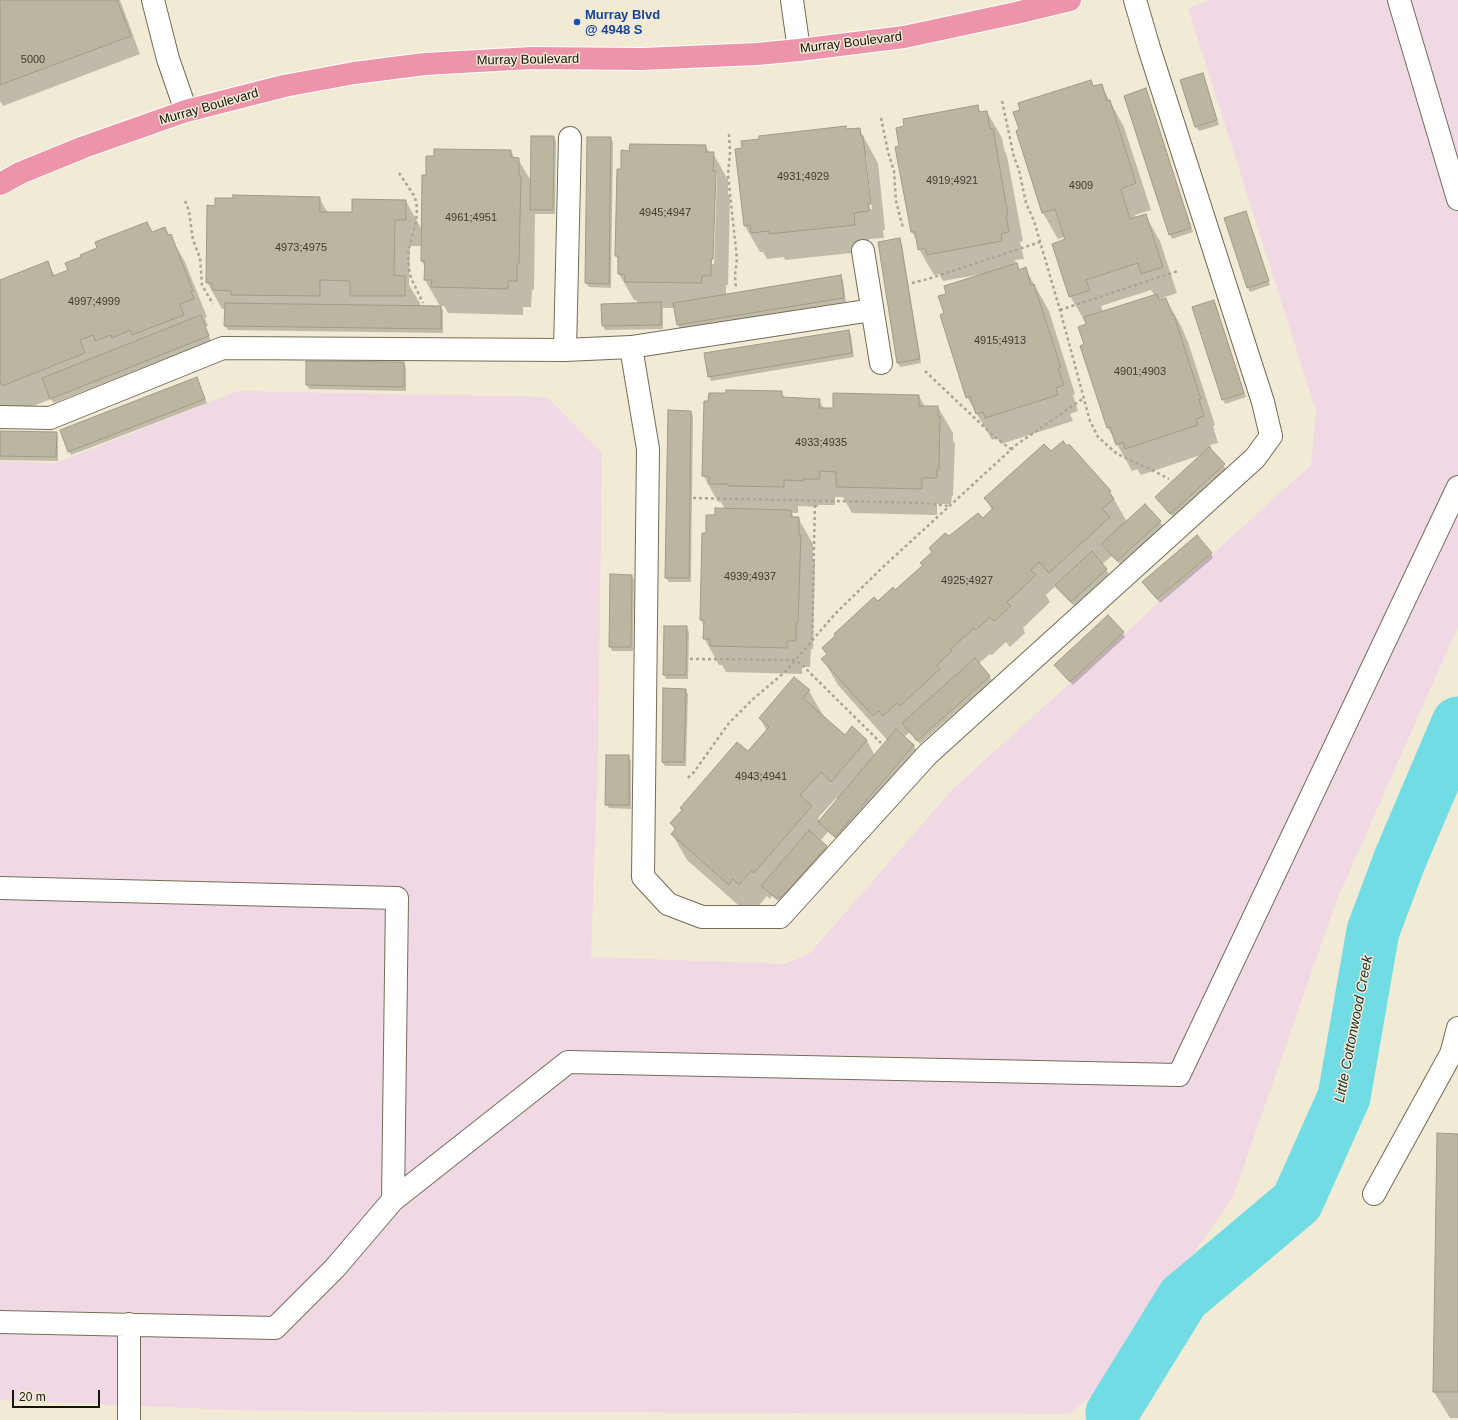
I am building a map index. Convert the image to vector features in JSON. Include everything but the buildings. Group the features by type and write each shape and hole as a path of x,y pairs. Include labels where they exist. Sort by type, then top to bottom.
{"main road":[{"name":"Murray Boulevard","path":"0,184 84,147 186,111 284,86 354,73 425,64 532,58 642,59 757,54 799,50 904,36 1016,14 1070,0"}],"street":[{"path":"153,0 168,59 186,111"},
{"path":"792,0 799,50"},
{"path":"631,347 648,449 643,877 668,904 702,917 780,917 928,754 1256,458 1271,436 1263,402 1152,56 1136,0"},
{"path":"1399,0 1458,199"},
{"path":"565,350 570,138"},
{"path":"863,251 881,363"},
{"path":"0,417 50,418 223,348 565,350 631,347 872,310"},
{"path":"0,1322 275,1328 335,1268 392,1200 568,1062 1179,1075 1458,487"},
{"path":"0,888 397,898 392,1200"},
{"path":"1374,1194 1454,1055 1458,1028"},
{"path":"129,1324 129,1420"}],"path":[{"path":"1002,101 1026,203 1040,242 1060,310 1090,421 1098,437 1106,446 1117,454 1168,479"},
{"path":"881,118 888,152 894,171 896,201 903,228"},
{"path":"729,134 730,152 728,175 737,259 735,275 736,289"},
{"path":"399,173 415,197 417,208 416,222 408,255 409,269 411,278 423,303"},
{"path":"185,201 189,211 192,240 200,258 202,285 213,304"},
{"path":"912,283 1040,242"},
{"path":"1060,310 1178,271"},
{"path":"925,371 980,424 1012,449"},
{"path":"688,778 694,772 729,723 786,670 835,614 884,566 1016,445 1084,398"},
{"path":"693,498 924,503 949,506"},
{"path":"812,640 815,500"},
{"path":"690,659 795,660 803,666 881,743"}],"shaded area":[{"path":"1210,0 1458,0 1458,627 1336,902 1233,1197 1101,1386 1070,1414 258,1411 0,1400 0,461 56,463 238,391 547,397 602,453 598,754 591,957 785,964 810,953 954,788 1311,465 1316,411 1188,8"}],"waterway":[{"name":"Little Cottonwood Creek","path":"1112,1413 1183,1298 1297,1202 1344,1097 1373,931 1400,859 1458,723"}],"place":[{"name":"Murray Blvd @ 4948 S","path":"577,22"}]}
